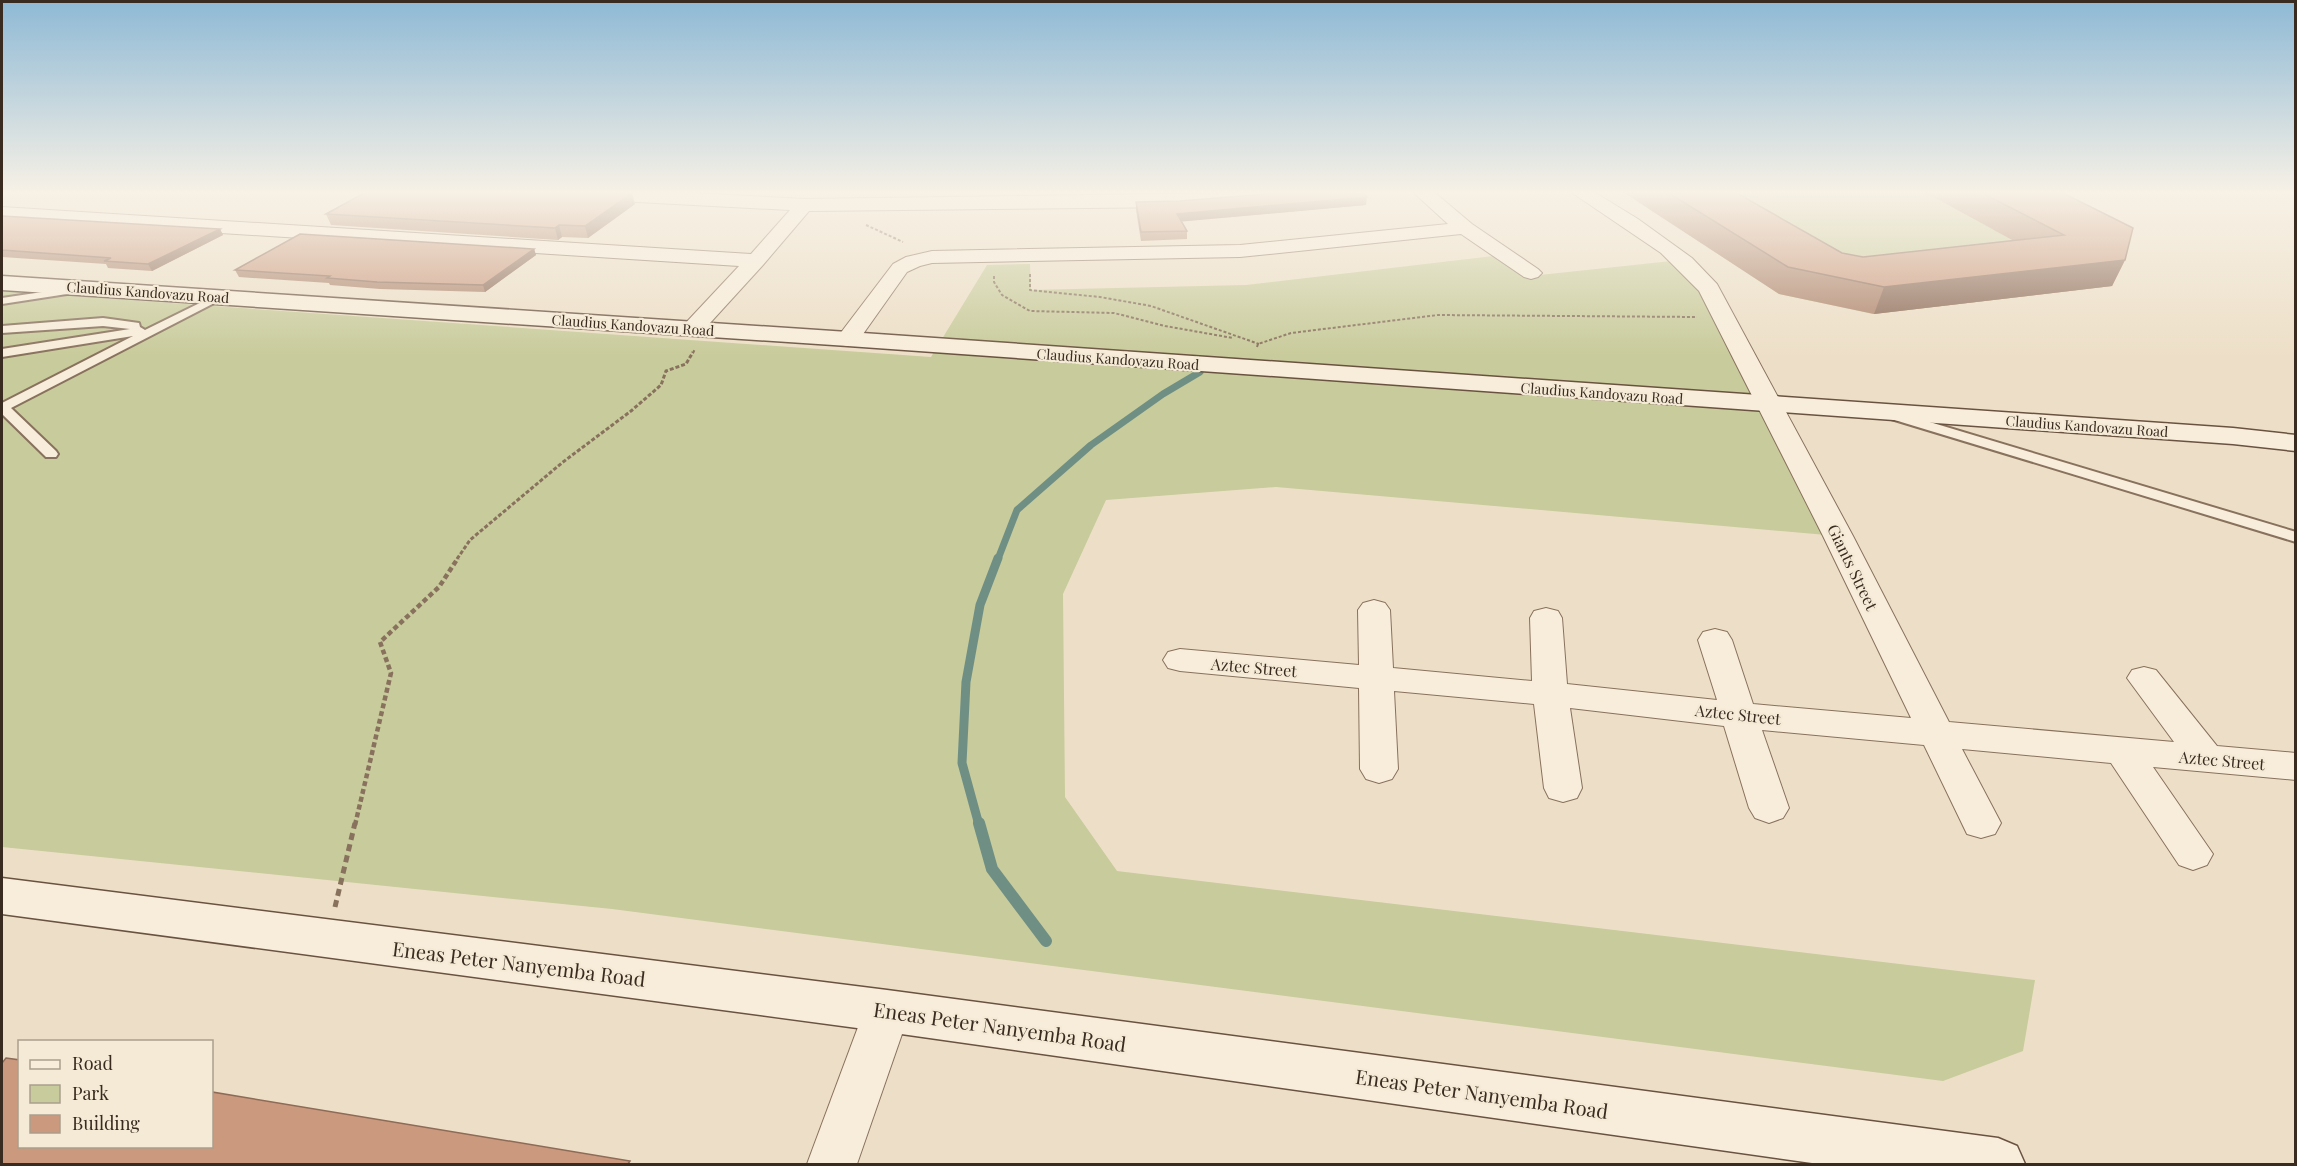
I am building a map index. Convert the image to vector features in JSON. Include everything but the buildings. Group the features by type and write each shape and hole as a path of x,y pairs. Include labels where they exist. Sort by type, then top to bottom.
{"street":[{"path":"527,246 756,261"},
{"path":"698,329 769,246"},
{"path":"848,339 900,268 913,261 940,257 1240,251 1285,246"},
{"path":"1493,246 1531,273"},
{"name":"Giants Street","path":"1661,246 1691,267 1701,278 1725,317 1838,536 1981,824"},
{"name":"Claudius Kandovazu Road","path":"2,283 848,339 2156,431 2295,437"},
{"path":"2156,431 2295,454"},
{"name":"Claudius Kandovazu Road","path":"2234,436 2295,443"},
{"path":"1374,609 1379,769"},
{"path":"1546,618 1550,694 1563,789"},
{"path":"1714,640 1769,808"},
{"name":"Aztec Street","path":"1180,660 2295,767"},
{"path":"2144,678 2206,758"},
{"path":"2123,752 2193,854"},
{"name":"Eneas Peter Nanyemba Road","path":"2,896 887,1011 1998,1164"},
{"path":"832,1164 887,1011"}],"lane":[{"path":"2,301 89,289"},
{"path":"51,454 2,407 218,297"},
{"path":"2,329 104,322 156,329"},
{"path":"2,352 156,329"},
{"path":"1884,412 2295,537"}],"path":[{"path":"913,246 940,257"},
{"path":"978,256 994,270 994,282 1002,295 1030,311 1114,313 1165,326 1270,346"},
{"path":"1030,256 1030,290 1094,296 1167,311 1242,340"},
{"path":"1258,344 1291,333 1438,315 1725,317"},
{"path":"327,938 391,674 380,642 439,587 470,540 563,462 631,411 661,385 666,371 686,364 698,329"},
{"path":"1252,369 1258,344"}],"green space":[{"path":"1706,246 2108,246 2121,253 2112,286 1873,314 1779,294"},
{"path":"1502,255 1530,276 1681,260 1838,536 1276,487 1106,500 1063,594 1065,797 1117,871 2035,980 2023,1051 1943,1081 612,909 2,847 2,291 931,357 987,265 1030,264 1031,290 1246,285"}],"waterway":[{"path":"998,559 1017,510 1091,445 1163,394 1200,372"},
{"path":"979,825 962,763 966,682 980,605 998,558"},
{"path":"979,823 992,869 1046,941"}]}
